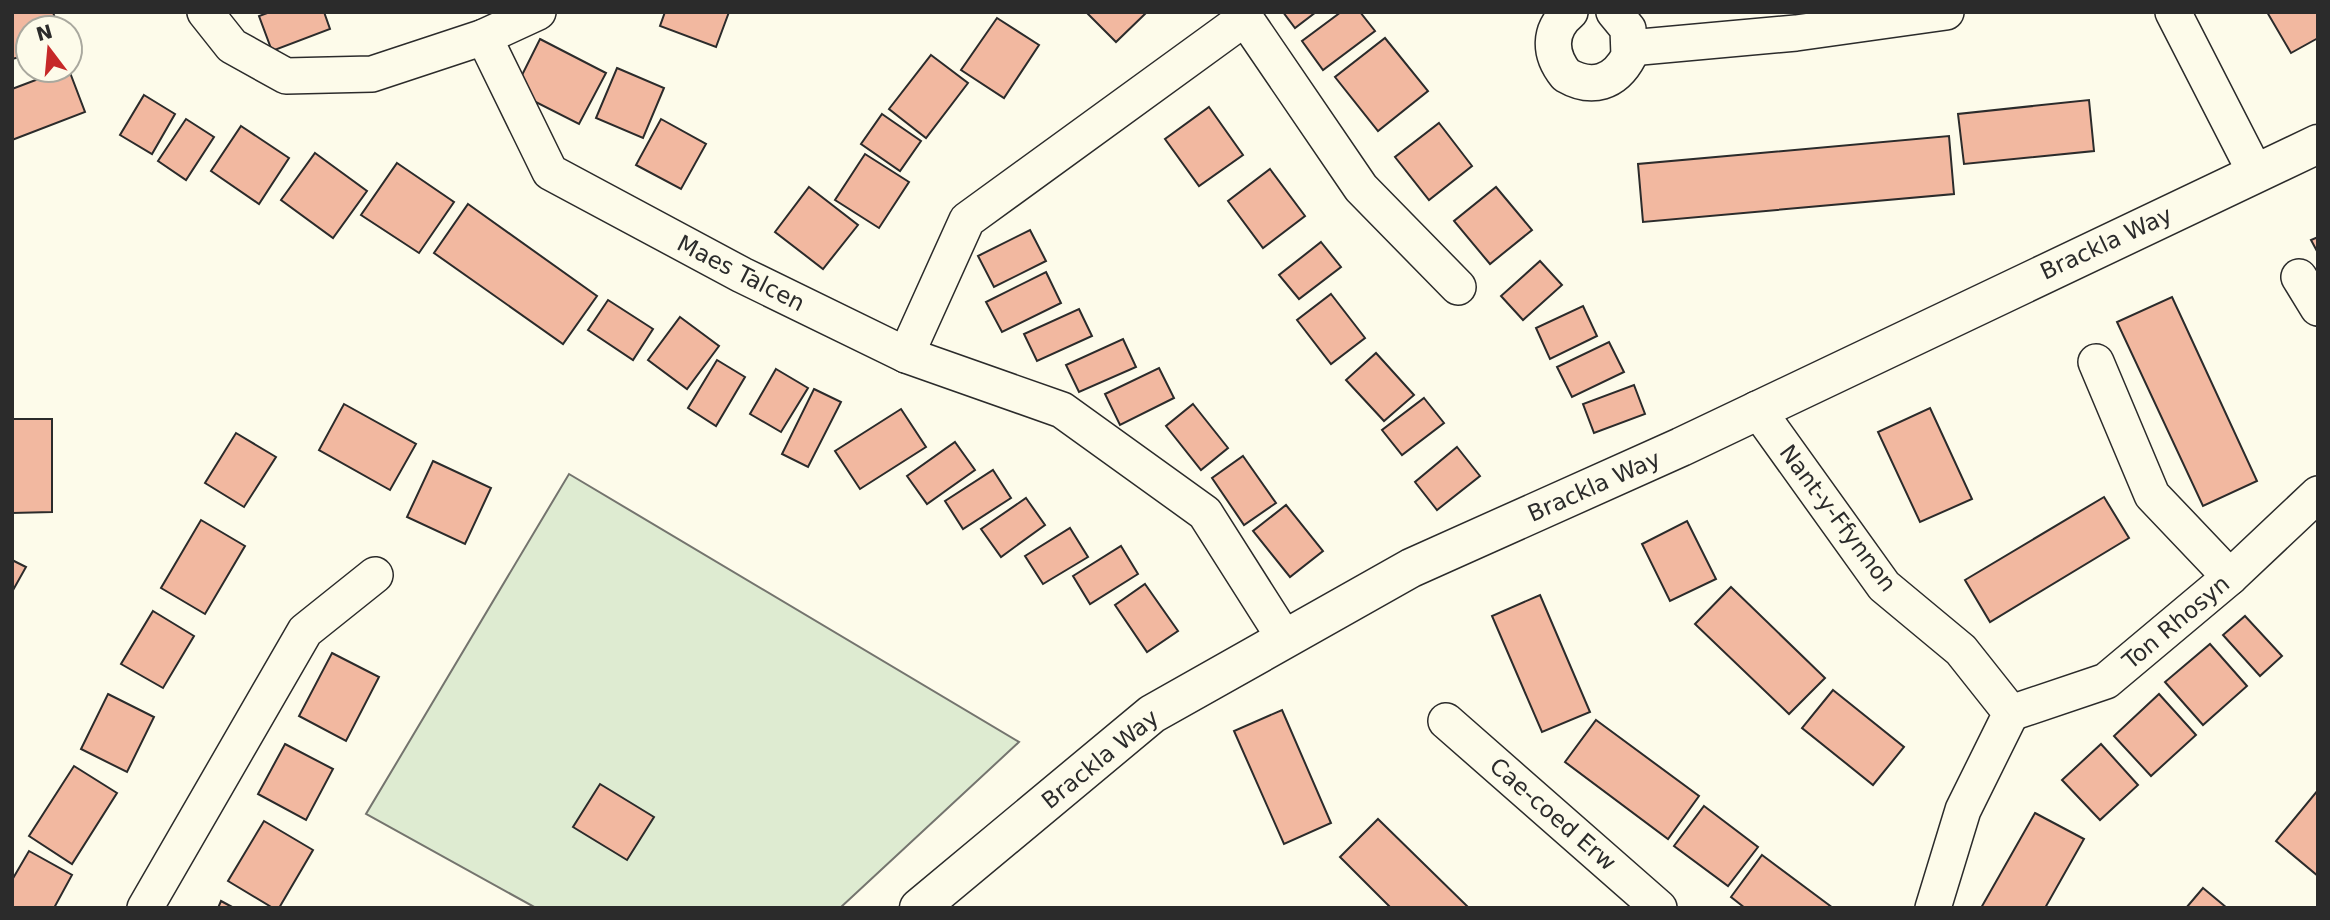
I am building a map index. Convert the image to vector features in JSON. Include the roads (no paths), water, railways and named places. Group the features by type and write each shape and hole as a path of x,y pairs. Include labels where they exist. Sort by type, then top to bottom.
{"street":[{"path":"205,12 233,46 286,76 372,74 484,37 538,12"},
{"path":"1570,12 1555,29 1553,51 1566,75 1577,81 1605,82 1623,68 1630,48 1628,29 1614,12"},
{"path":"1630,48 1797,33 1946,12"},
{"path":"2173,12 2255,172"},
{"path":"906,355 967,220 1243,15 1361,188 1458,287"},
{"name":"Maes Talcen","path":"484,37 550,172 743,275 906,355 1062,410 1205,513 1285,639"},
{"name":"Brackla Way","path":"919,908 1152,714 1411,568 1756,410 2318,144"},
{"path":"2298,277 2318,308"},
{"path":"2096,362 2152,495 2230,577"},
{"name":"Nant-y-Ffynnon","path":"1756,410 1884,586 1961,650 2011,712"},
{"name":"Ton Rhosyn","path":"2011,712 2106,681 2230,577 2318,494"},
{"path":"145,908 305,631 375,575"},
{"path":"1933,908 1963,810 2011,712"},
{"name":"Cae-coed Erw","path":"1446,721 1659,908"}]}
